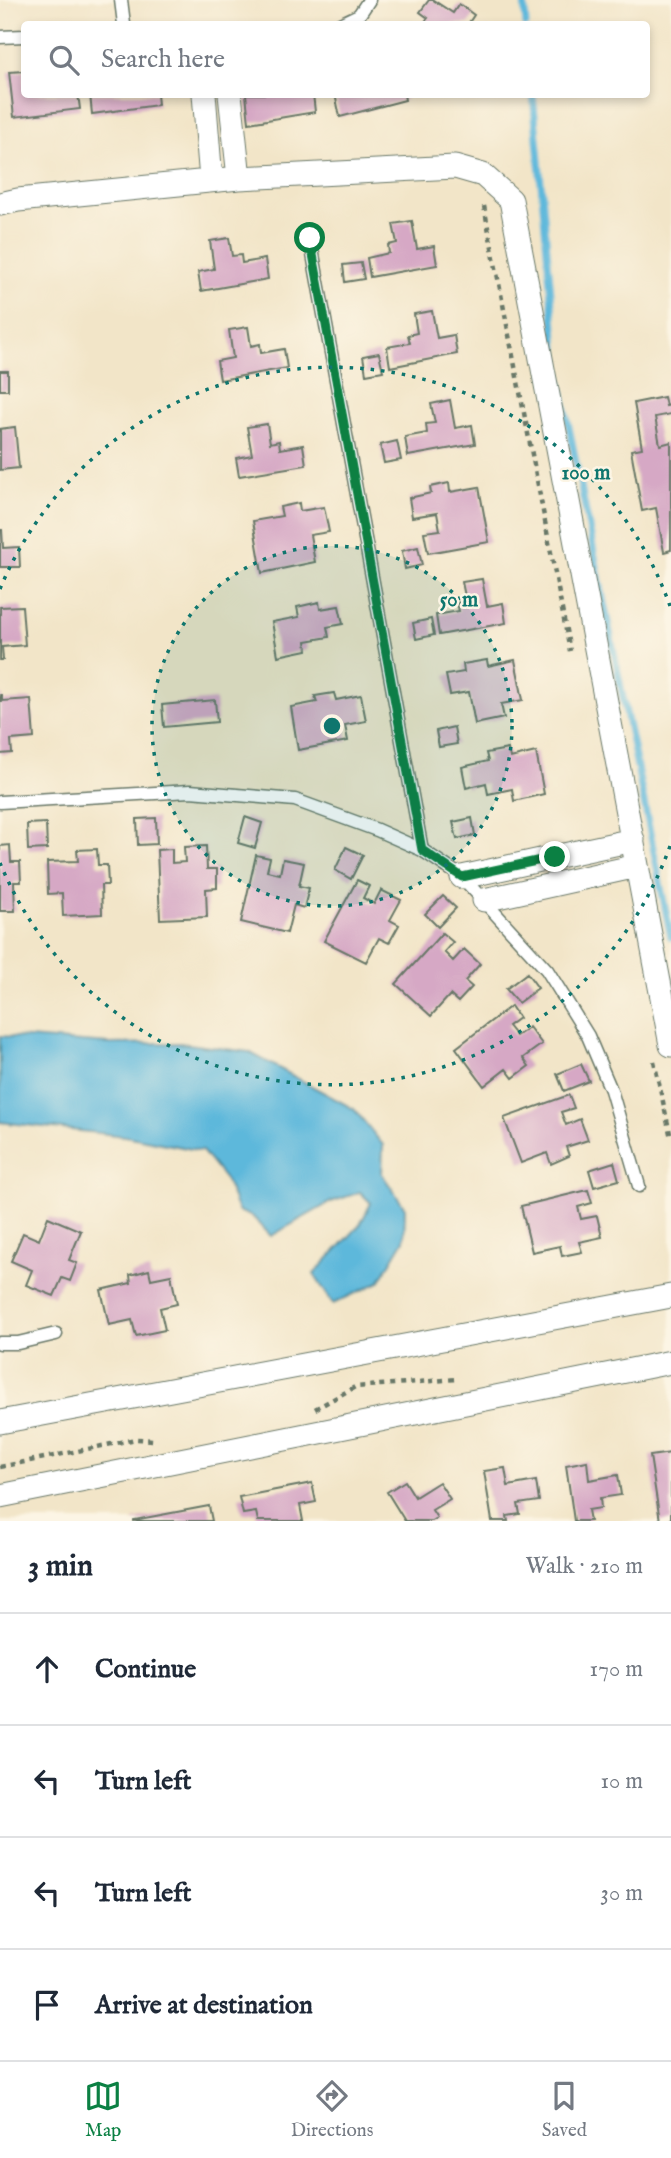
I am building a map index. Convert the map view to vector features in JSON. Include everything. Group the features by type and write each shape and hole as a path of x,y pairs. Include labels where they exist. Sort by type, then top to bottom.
{"street":[{"path":"204,98 211,180"},
{"path":"230,98 239,178"},
{"path":"6,200 211,180 455,167 483,175 511,200 671,1045"},
{"path":"462,877 632,840"},
{"path":"484,900 637,866"},
{"path":"0,1422 671,1296"},
{"path":"0,1496 671,1362"}],"lane":[{"path":"121,0 124,21"},
{"path":"346,21 359,15 369,0"},
{"path":"0,37 21,36"},
{"path":"310,238 422,850"},
{"path":"0,803 190,791 295,800 377,830 422,850 462,877 547,970 588,1036 611,1090 639,1186"},
{"path":"0,1343 18,1343 56,1334"}],"water":[{"path":"0,1036 109,1044 180,1043 249,1052 354,1109 383,1145 382,1174 405,1208 404,1240 379,1282 333,1304 314,1274 360,1225 371,1203 360,1192 331,1202 271,1236 253,1217 238,1211 226,1181 202,1151 125,1136 0,1122"}],"building":[{"path":"429,0 433,0 453,13 459,4 474,15 470,21 426,21 428,18 420,12"},
{"path":"21,71 21,98 79,98 80,109 14,117 9,72"},
{"path":"90,98 157,98 158,105 92,114"},
{"path":"246,98 313,98 315,112 249,123"},
{"path":"336,98 405,98 405,100 340,117"},
{"path":"412,221 417,249 434,246 437,265 370,277 367,258 389,253 388,245 397,243 393,224"},
{"path":"229,238 232,256 241,255 242,263 265,259 268,279 201,291 198,272 214,269 210,241"},
{"path":"361,263 364,279 345,282 343,265"},
{"path":"432,311 437,338 454,335 457,354 390,367 387,347 410,343 408,335 417,333 414,314"},
{"path":"248,327 251,346 260,344 261,353 284,349 287,368 220,380 217,361 233,358 229,330"},
{"path":"379,353 383,371 366,374 363,356"},
{"path":"0,371 8,371 8,390 0,390"},
{"path":"664,397 666,406 671,405 671,414 655,417 660,445 671,442 671,550 664,552 656,508 642,511 631,450 642,448 634,403"},
{"path":"450,400 455,428 472,425 475,444 408,456 405,437 427,433 426,424 435,423 431,404"},
{"path":"267,424 270,443 279,441 280,449 303,445 306,465 239,476 236,458 252,455 247,427"},
{"path":"15,427 19,468 0,470 0,429"},
{"path":"397,441 401,460 384,463 380,445"},
{"path":"449,483 450,492 479,487 489,542 428,553 424,532 440,530 437,513 412,517 409,498 431,493 430,487"},
{"path":"299,503 300,511 324,507 329,532 310,535 315,562 262,573 253,521 282,516 280,507"},
{"path":"0,530 3,548 19,547 20,567 0,567"},
{"path":"418,547 422,565 405,569 402,551"},
{"path":"482,579 487,606 503,603 506,623 439,635 436,615 459,611 457,603 466,601 462,582"},
{"path":"319,602 320,609 339,606 343,624 327,627 329,637 306,641 307,650 278,656 272,622 299,617 297,607"},
{"path":"22,606 25,645 2,647 3,660 0,660 0,607"},
{"path":"431,619 434,635 416,639 413,623"},
{"path":"487,660 488,666 515,660 523,700 501,704 504,718 475,724 469,692 450,695 446,675 464,672 463,664"},
{"path":"334,693 336,700 361,695 366,721 345,725 348,741 298,750 291,707 317,702 315,696"},
{"path":"0,695 2,701 31,699 34,738 11,740 12,753 0,754"},
{"path":"215,700 217,722 164,727 162,705"},
{"path":"454,727 457,744 439,747 436,731"},
{"path":"508,749 510,758 536,752 544,794 514,801 512,789 488,794 486,783 466,788 462,767 488,761 486,753"},
{"path":"245,817 262,823 255,848 238,843"},
{"path":"156,818 157,844 138,845 137,819"},
{"path":"472,818 475,835 457,839 453,822"},
{"path":"46,823 47,849 28,850 27,824"},
{"path":"10,845 11,862 20,862 21,882 14,882 15,911 0,911 0,846"},
{"path":"206,846 207,869 217,869 217,888 206,889 207,917 160,919 157,850 172,849 172,863 185,862 184,847"},
{"path":"346,847 363,855 351,879 335,870"},
{"path":"97,849 98,865 107,865 108,885 101,885 102,914 63,916 62,893 48,894 47,862 78,861 77,850"},
{"path":"256,855 270,858 267,871 280,874 283,859 304,863 299,886 309,888 304,908 294,905 287,933 241,922"},
{"path":"357,880 369,886 363,898 374,904 381,890 401,900 390,920 399,925 389,943 379,938 366,962 324,941"},
{"path":"443,896 456,908 438,927 425,914"},
{"path":"442,933 453,942 444,952 453,961 464,949 480,964 465,981 472,987 458,1002 450,995 431,1016 396,984"},
{"path":"527,973 538,988 518,1003 506,989"},
{"path":"511,1006 519,1018 508,1026 516,1036 529,1027 542,1044 523,1058 529,1066 513,1078 506,1069 484,1086 456,1048"},
{"path":"581,1064 589,1081 564,1091 557,1074"},
{"path":"569,1095 574,1108 561,1112 566,1125 580,1119 588,1140 566,1147 569,1156 551,1164 547,1153 521,1163 504,1118"},
{"path":"614,1162 619,1180 594,1187 589,1170"},
{"path":"588,1190 592,1203 578,1207 581,1219 597,1216 602,1237 579,1242 582,1252 562,1256 560,1246 532,1252 521,1206"},
{"path":"48,1217 81,1231 69,1260 77,1263 70,1281 62,1278 54,1296 26,1285 32,1270 11,1261 23,1233 39,1240"},
{"path":"149,1270 151,1279 171,1275 177,1304 160,1308 165,1330 136,1336 132,1320 109,1325 101,1290 131,1283 130,1275"},
{"path":"671,1453 671,1521 660,1521 650,1456"},
{"path":"587,1461 589,1480 618,1475 621,1495 600,1498 601,1508 588,1510 590,1521 574,1521 566,1465"},
{"path":"505,1468 508,1486 536,1481 539,1501 518,1504 520,1514 507,1516 508,1521 492,1521 484,1471"},
{"path":"405,1481 415,1497 439,1482 450,1499 432,1510 437,1518 432,1521 405,1521 387,1492"},
{"path":"312,1483 316,1502 300,1505 303,1521 258,1521 256,1512 243,1514 239,1497"},
{"path":"209,1506 212,1521 134,1521 134,1520"}],"waterway":[{"path":"524,0 526,21"},
{"path":"533,98 558,372 671,937"}],"route":[{"path":"310,238 422,850 462,877 555,857"}]}
